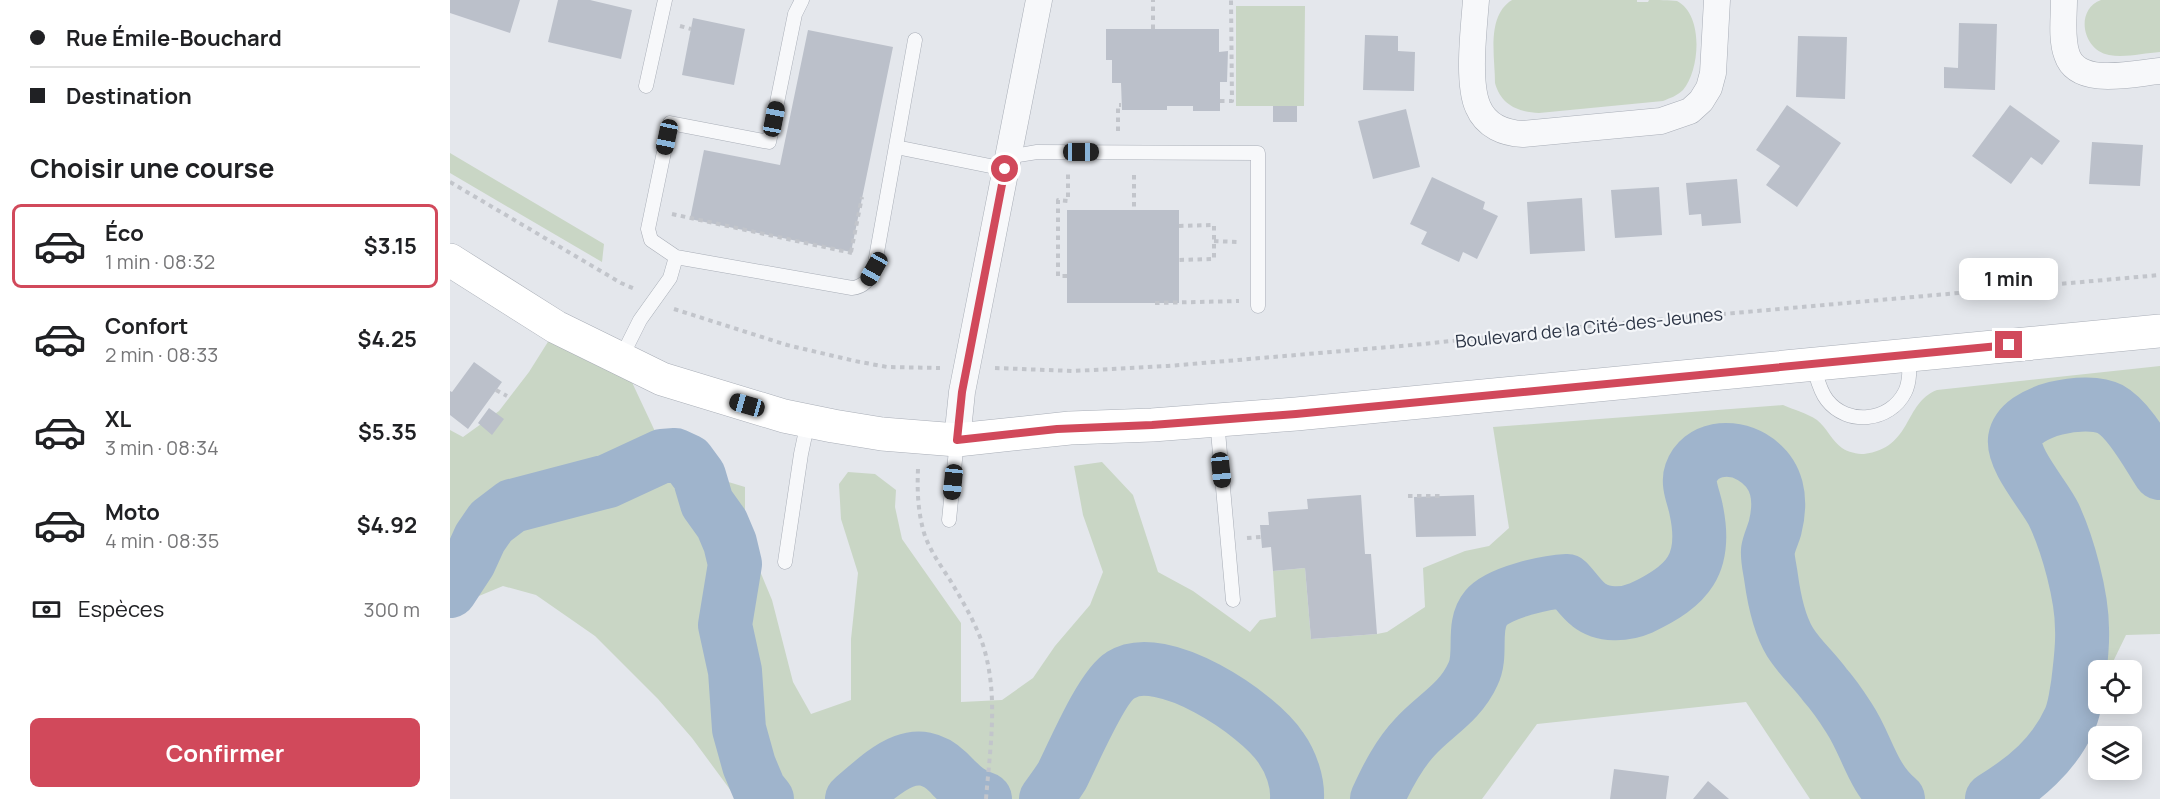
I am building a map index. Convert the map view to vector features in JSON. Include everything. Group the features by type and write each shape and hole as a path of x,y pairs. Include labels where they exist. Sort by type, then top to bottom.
{"main road":[{"path":"450,260 556,327 662,379 784,416 808,421 882,434 957,440 1061,428 1217,420 1441,401 2160,331"}],"street":[{"path":"957,440 962,392 1039,0"},
{"path":"1476,0 1472,58 1477,107 1496,128 1507,133 1523,134 1661,121 1690,111 1701,101 1713,74 1717,0"},
{"path":"2064,0 2067,56 2079,70 2087,75 2100,76 2160,71"}],"lane":[{"path":"646,86 665,0"},
{"path":"802,0 795,14 769,142 670,123 648,229 651,240 676,257 852,288 859,287 868,280 874,269 915,40"},
{"path":"896,147 1006,163 1037,152 1258,153 1258,306"},
{"path":"621,360 640,320 670,278 676,257"},
{"path":"1813,363 1826,399 1835,409 1862,418 1886,413 1905,392 1909,371 1908,356"},
{"path":"1217,420 1233,600"},
{"path":"785,562 808,421"},
{"path":"948,520 957,440"}],"path":[{"path":"1153,0 1153,29"},
{"path":"1220,101 1232,101 1231,0"},
{"path":"1118,114 1118,105 1121,105"},
{"path":"1067,152 1068,201 1058,200 1058,276 1067,276"},
{"path":"450,182 621,283 637,290"},
{"path":"1134,198 1134,210"},
{"path":"669,214 851,252"},
{"path":"1179,226 1214,225 1214,259 1179,260"},
{"name":"Boulevard de la Cité-des-Jeunes","path":"1017,370 1073,371 1191,365 1589,326 2160,275"},
{"path":"1155,303 1218,302"},
{"path":"665,306 787,345 887,367 918,368"},
{"path":"496,390 507,396"},
{"path":"918,436 919,513 930,547 966,607 982,644 992,686 992,722 986,799"},
{"path":"1408,496 1440,496"}],"green space":[{"path":"1512,0 1677,1 1686,8 1695,30 1696,57 1689,81 1681,92 1663,101 1539,113 1517,109 1501,97 1495,83 1495,26 1498,16"},
{"path":"2101,0 2160,0 2160,52 2115,56 2100,52 2093,46 2085,30 2085,21 2087,12"},
{"path":"1236,6 1305,6 1304,106 1236,106"},
{"path":"450,153 604,244 602,262 450,173"},
{"path":"551,337 629,376 660,442 702,474 745,487 745,535 772,600 793,682 811,714 851,700 851,639 858,573 841,519 839,484 848,472 875,474 896,490 895,507 902,539 961,623 961,702 1002,700 1033,678 1055,646 1090,605 1103,572 1083,515 1074,466 1102,462 1133,495 1158,572 1193,591 1250,632 1260,620 1276,617 1273,571 1305,568 1311,639 1377,634 1387,632 1425,607 1423,568 1465,551 1489,546 1509,528 1493,427 1783,405 1817,420 1842,448 1864,454 1880,450 1891,443 1900,435 1918,405 1926,396 1937,390 2160,366 2160,634 2126,635 2114,660 2088,660 2088,711 2074,738 2030,799 1810,799 1746,702 1537,724 1482,799 737,799 692,738 658,699 595,636 536,595 503,586 450,608 450,430 463,437 499,411 529,372"}],"building":[{"path":"450,0 520,0 510,33 450,13"},
{"path":"558,0 590,0 632,10 621,59 548,42"},
{"path":"693,18 745,29 734,85 682,75"},
{"path":"1959,23 1997,24 1995,90 1944,88 1944,67 1958,68"},
{"path":"1106,29 1219,29 1219,52 1228,51 1227,82 1220,82 1220,111 1193,111 1193,106 1167,106 1167,110 1122,110 1121,83 1112,83 1112,60 1106,60"},
{"path":"808,30 893,47 851,252 690,219 704,150 780,165"},
{"path":"1365,35 1398,36 1398,51 1415,52 1414,91 1363,90"},
{"path":"1798,36 1847,37 1845,99 1796,97"},
{"path":"1787,105 1841,143 1797,207 1766,185 1780,166 1756,150"},
{"path":"2010,105 2060,141 2042,165 2031,157 2011,184 1972,156"},
{"path":"1273,106 1297,106 1297,122 1273,122"},
{"path":"1406,109 1420,167 1373,179 1358,121"},
{"path":"2092,142 2143,145 2140,186 2089,184"},
{"path":"1432,177 1485,202 1483,209 1498,216 1477,259 1463,252 1459,262 1421,244 1427,232 1410,224"},
{"path":"1737,179 1741,223 1702,226 1701,214 1689,215 1686,183"},
{"path":"1659,187 1662,235 1615,238 1611,190"},
{"path":"1582,198 1585,251 1530,254 1527,202"},
{"path":"1067,210 1179,210 1179,303 1067,303"},
{"path":"474,362 502,382 468,429 450,415 450,391 452,392"},
{"path":"489,408 504,419 492,435 478,423"},
{"path":"1361,495 1365,554 1371,554 1377,634 1311,639 1305,568 1273,571 1271,547 1262,548 1260,525 1269,525 1268,512 1308,509 1307,499"},
{"path":"1474,495 1476,536 1416,537 1414,497"},
{"path":"1614,769 1669,776 1666,799 1610,799"},
{"path":"1708,781 1729,799 1693,799"}],"waterway":[{"path":"1992,799 2027,774 2056,744 2070,719 2074,706 2082,650 2080,601 2069,556 2054,515 2030,478 2015,448 2015,439 2020,429 2029,420 2056,408 2086,404 2110,409 2125,421 2160,473"},
{"path":"1377,799 1403,751 1468,684 1476,666 1479,623 1486,608 1492,602 1524,589 1567,581 1583,600 1595,609 1607,613 1621,613 1641,608 1657,600 1682,582 1691,571 1699,545 1699,528 1690,486 1691,473 1695,464 1709,453 1726,450 1752,457 1761,463 1773,479 1778,507 1768,556 1775,602 1786,635 1844,710 1882,781 1898,799"},
{"path":"450,591 491,522 512,506 608,481 662,456 675,455 688,461 699,476 707,503 722,524 735,564 725,625 735,671 739,729 749,765 759,789 767,799"},
{"path":"1046,799 1062,776 1088,721 1105,692 1121,675 1138,669 1160,671 1183,677 1231,703 1252,718 1285,754 1295,779 1297,799"},
{"path":"852,799 885,771 897,764 922,759 935,762 969,791 985,799"}],"route":[{"path":"1005,169 962,392 957,440 1057,429 1152,425 1441,401 2009,345"}]}
